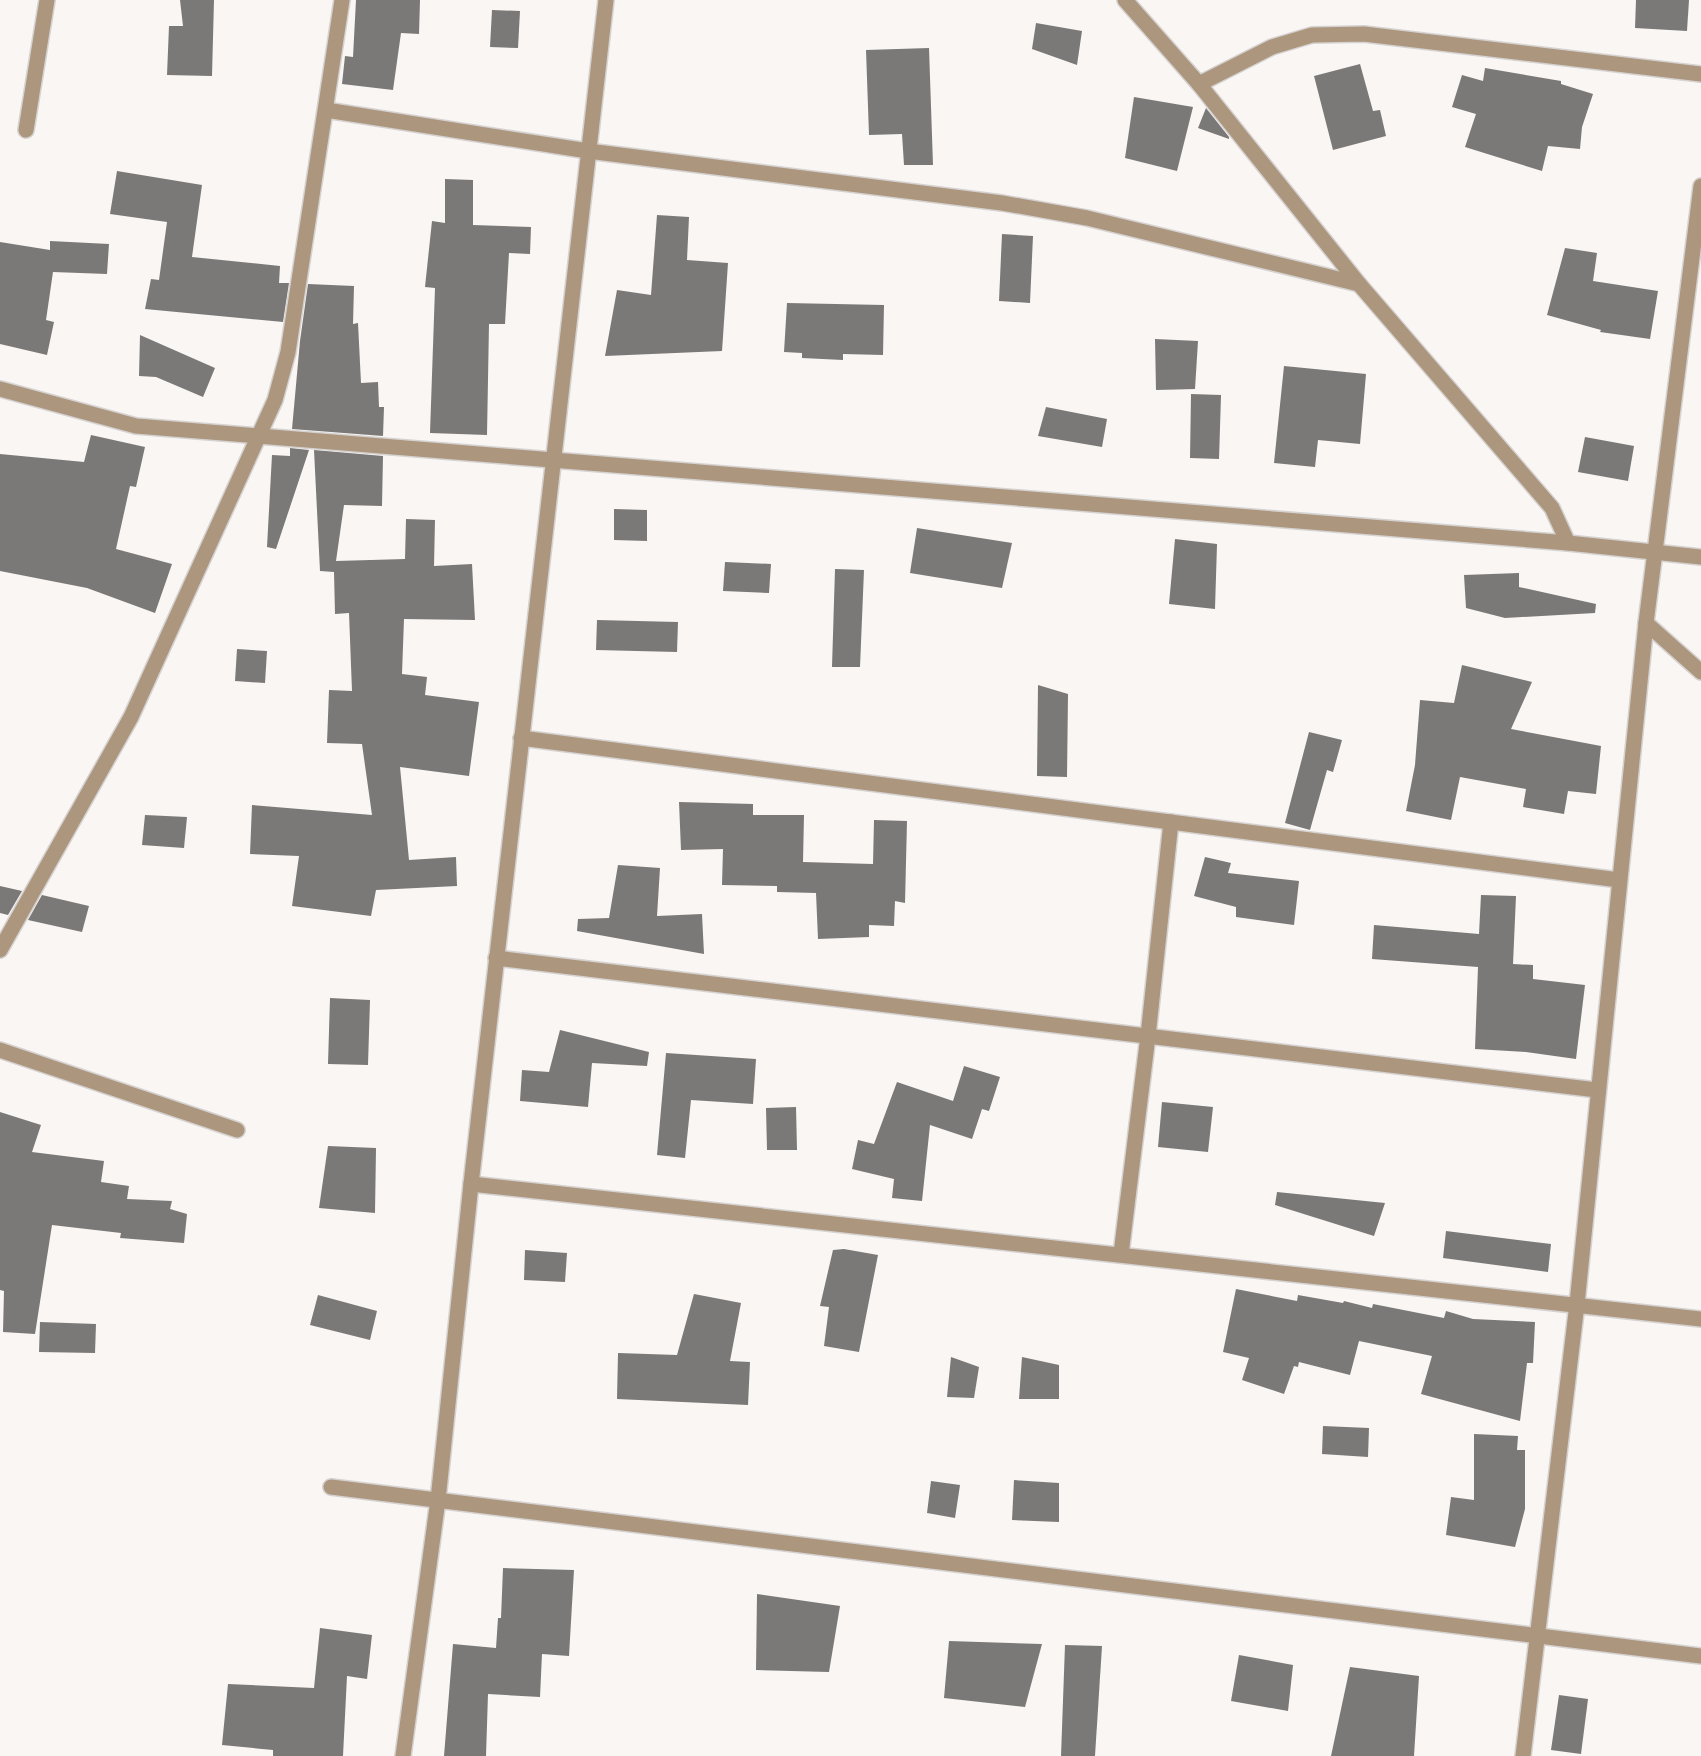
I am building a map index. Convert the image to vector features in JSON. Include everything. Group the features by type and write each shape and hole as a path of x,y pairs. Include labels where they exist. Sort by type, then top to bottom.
{"street":[{"path":"26,130 47,0"},
{"path":"0,950 131,717 261,436 275,400 288,352 342,0"},
{"path":"403,1756 438,1500 496,958 606,0"},
{"path":"1125,0 1199,84 1359,284 1552,508 1568,543"},
{"path":"1199,84 1272,47 1312,35 1364,34 1701,74"},
{"path":"326,110 588,151 1002,203 1087,218 1359,284"},
{"path":"1523,1756 1577,1304 1597,1090 1647,623 1701,186"},
{"path":"0,389 136,426 1568,543 1701,557"},
{"path":"1647,623 1701,672"},
{"path":"521,738 1619,880"},
{"path":"1121,1254 1171,822"},
{"path":"496,958 1597,1090"},
{"path":"0,1050 237,1130"},
{"path":"471,1184 1701,1319"},
{"path":"331,1487 1701,1656"}],"building":[{"path":"180,0 214,0 212,76 167,75 169,26 183,26"},
{"path":"356,0 420,0 419,34 401,33 393,90 342,84 345,56 353,57"},
{"path":"1636,0 1689,0 1687,31 1635,28"},
{"path":"492,10 520,11 518,48 490,47"},
{"path":"1036,23 1082,31 1077,65 1032,49"},
{"path":"929,48 933,165 904,165 902,134 869,135 866,50"},
{"path":"1360,64 1373,111 1380,110 1386,136 1333,150 1314,76"},
{"path":"1485,68 1561,81 1561,84 1593,94 1582,127 1580,149 1548,146 1542,171 1465,147 1476,114 1452,107 1462,75 1483,81"},
{"path":"1134,97 1193,107 1177,171 1125,158"},
{"path":"1206,108 1229,137 1229,139 1198,128"},
{"path":"117,171 202,185 192,257 280,266 279,283 289,283 283,322 145,309 151,279 159,280 167,222 110,214"},
{"path":"445,179 473,180 473,225 531,227 530,254 509,253 505,324 489,324 487,435 430,433 435,288 425,287 432,221 445,223"},
{"path":"657,215 689,217 687,260 728,263 722,351 605,356 617,290 651,295"},
{"path":"1002,234 1033,236 1030,303 999,301"},
{"path":"50,241 109,244 107,274 53,272 46,320 54,322 47,355 0,344 0,242 50,250"},
{"path":"1565,248 1597,253 1593,281 1658,291 1650,339 1600,332 1601,330 1547,315"},
{"path":"308,284 354,286 353,324 358,323 361,383 378,382 379,407 384,407 383,436 292,429"},
{"path":"787,303 884,305 883,355 843,354 843,360 802,358 802,353 784,352"},
{"path":"140,335 215,368 203,397 156,377 139,376"},
{"path":"1155,339 1198,341 1195,389 1156,390"},
{"path":"1284,366 1366,374 1360,444 1318,440 1315,467 1274,463"},
{"path":"1191,394 1221,395 1219,459 1190,458"},
{"path":"1046,407 1107,419 1102,447 1038,436"},
{"path":"91,435 145,447 136,487 130,486 116,549 172,564 155,613 87,588 0,571 0,454 84,462"},
{"path":"1585,437 1634,446 1628,481 1578,472"},
{"path":"290,448 309,450 276,549 267,547 272,455 290,456"},
{"path":"314,450 383,456 382,506 344,505 336,561 405,559 406,519 435,520 434,566 472,564 475,620 404,619 402,674 427,677 425,695 479,702 469,776 400,767 409,860 456,857 457,886 376,890 371,916 292,906 299,856 250,854 252,805 372,815 362,744 327,743 329,690 352,691 349,613 335,614 334,572 320,571"},
{"path":"614,509 647,510 647,541 614,540"},
{"path":"917,528 1012,543 1002,588 910,573"},
{"path":"1175,539 1217,544 1215,609 1169,604"},
{"path":"725,562 771,564 769,593 723,591"},
{"path":"835,569 864,570 860,667 832,667"},
{"path":"1519,573 1519,587 1596,604 1595,613 1505,618 1466,608 1464,575"},
{"path":"597,620 678,622 677,652 596,650"},
{"path":"237,649 267,651 265,683 235,681"},
{"path":"1462,665 1532,682 1511,729 1601,746 1596,794 1568,791 1564,814 1523,807 1526,789 1460,777 1451,820 1406,811 1415,765 1420,700 1454,703"},
{"path":"1038,685 1068,694 1067,777 1037,776"},
{"path":"1309,732 1342,740 1333,772 1327,770 1310,830 1285,823"},
{"path":"679,802 753,804 753,815 804,815 803,862 873,864 874,820 907,821 905,903 895,901 894,926 869,925 869,937 818,939 816,893 777,892 777,886 722,885 723,849 681,850"},
{"path":"145,815 187,817 184,848 142,845"},
{"path":"1205,857 1231,863 1228,873 1299,881 1294,925 1236,917 1236,907 1194,896"},
{"path":"618,865 660,868 657,916 702,914 704,954 577,931 578,919 609,918"},
{"path":"0,886 22,891 8,915 0,913"},
{"path":"42,895 89,906 82,932 28,920"},
{"path":"1481,895 1516,896 1513,964 1533,965 1533,979 1585,985 1576,1059 1526,1052 1475,1049 1478,967 1372,959 1374,925 1479,934"},
{"path":"330,998 370,1000 368,1065 328,1064"},
{"path":"560,1030 649,1052 647,1066 592,1063 588,1107 520,1101 522,1070 549,1072"},
{"path":"666,1053 756,1059 753,1104 691,1100 685,1158 657,1155"},
{"path":"964,1066 1000,1077 989,1111 982,1109 972,1139 930,1125 922,1201 892,1198 894,1179 852,1169 858,1140 874,1144 897,1082 953,1101"},
{"path":"1162,1102 1213,1107 1208,1152 1158,1147"},
{"path":"796,1107 797,1150 767,1150 766,1108"},
{"path":"0,1112 41,1125 32,1152 104,1161 101,1182 129,1186 127,1199 172,1201 170,1209 187,1214 184,1243 120,1238 121,1233 52,1225 35,1334 3,1332 4,1291 0,1290"},
{"path":"328,1146 376,1148 375,1213 319,1208"},
{"path":"1277,1192 1385,1203 1374,1236 1275,1205"},
{"path":"1446,1231 1551,1244 1548,1272 1443,1258"},
{"path":"844,1249 878,1255 859,1352 824,1346 829,1307 820,1306 833,1250"},
{"path":"525,1250 567,1253 565,1282 524,1280"},
{"path":"1236,1289 1297,1301 1298,1295 1343,1303 1344,1301 1372,1308 1373,1304 1444,1318 1446,1311 1473,1319 1535,1322 1533,1363 1527,1363 1520,1421 1421,1394 1432,1356 1359,1341 1350,1375 1299,1362 1298,1367 1294,1366 1284,1394 1242,1380 1249,1358 1223,1352"},
{"path":"694,1294 741,1303 730,1361 750,1362 748,1405 617,1399 618,1353 677,1355"},
{"path":"318,1295 377,1311 370,1340 310,1325"},
{"path":"40,1322 96,1324 95,1353 39,1352"},
{"path":"951,1357 979,1367 974,1398 947,1397"},
{"path":"1022,1357 1059,1365 1059,1399 1019,1399"},
{"path":"1323,1426 1369,1428 1368,1457 1322,1454"},
{"path":"1474,1434 1518,1436 1517,1450 1525,1450 1525,1509 1515,1547 1446,1535 1451,1497 1474,1500"},
{"path":"1014,1480 1059,1483 1059,1522 1012,1520"},
{"path":"931,1481 960,1485 955,1518 927,1513"},
{"path":"503,1568 574,1570 569,1656 542,1654 540,1697 488,1694 486,1756 444,1756 453,1644 496,1648 498,1618 501,1618"},
{"path":"757,1594 840,1606 829,1672 756,1670"},
{"path":"320,1628 372,1635 367,1679 347,1676 343,1756 273,1756 273,1750 222,1745 228,1684 314,1688"},
{"path":"949,1641 1042,1644 1025,1707 944,1698"},
{"path":"1065,1645 1102,1646 1095,1756 1061,1756"},
{"path":"1239,1655 1293,1665 1288,1711 1231,1701"},
{"path":"1350,1667 1419,1676 1414,1756 1331,1756"},
{"path":"1559,1695 1588,1699 1581,1754 1551,1750"}]}
